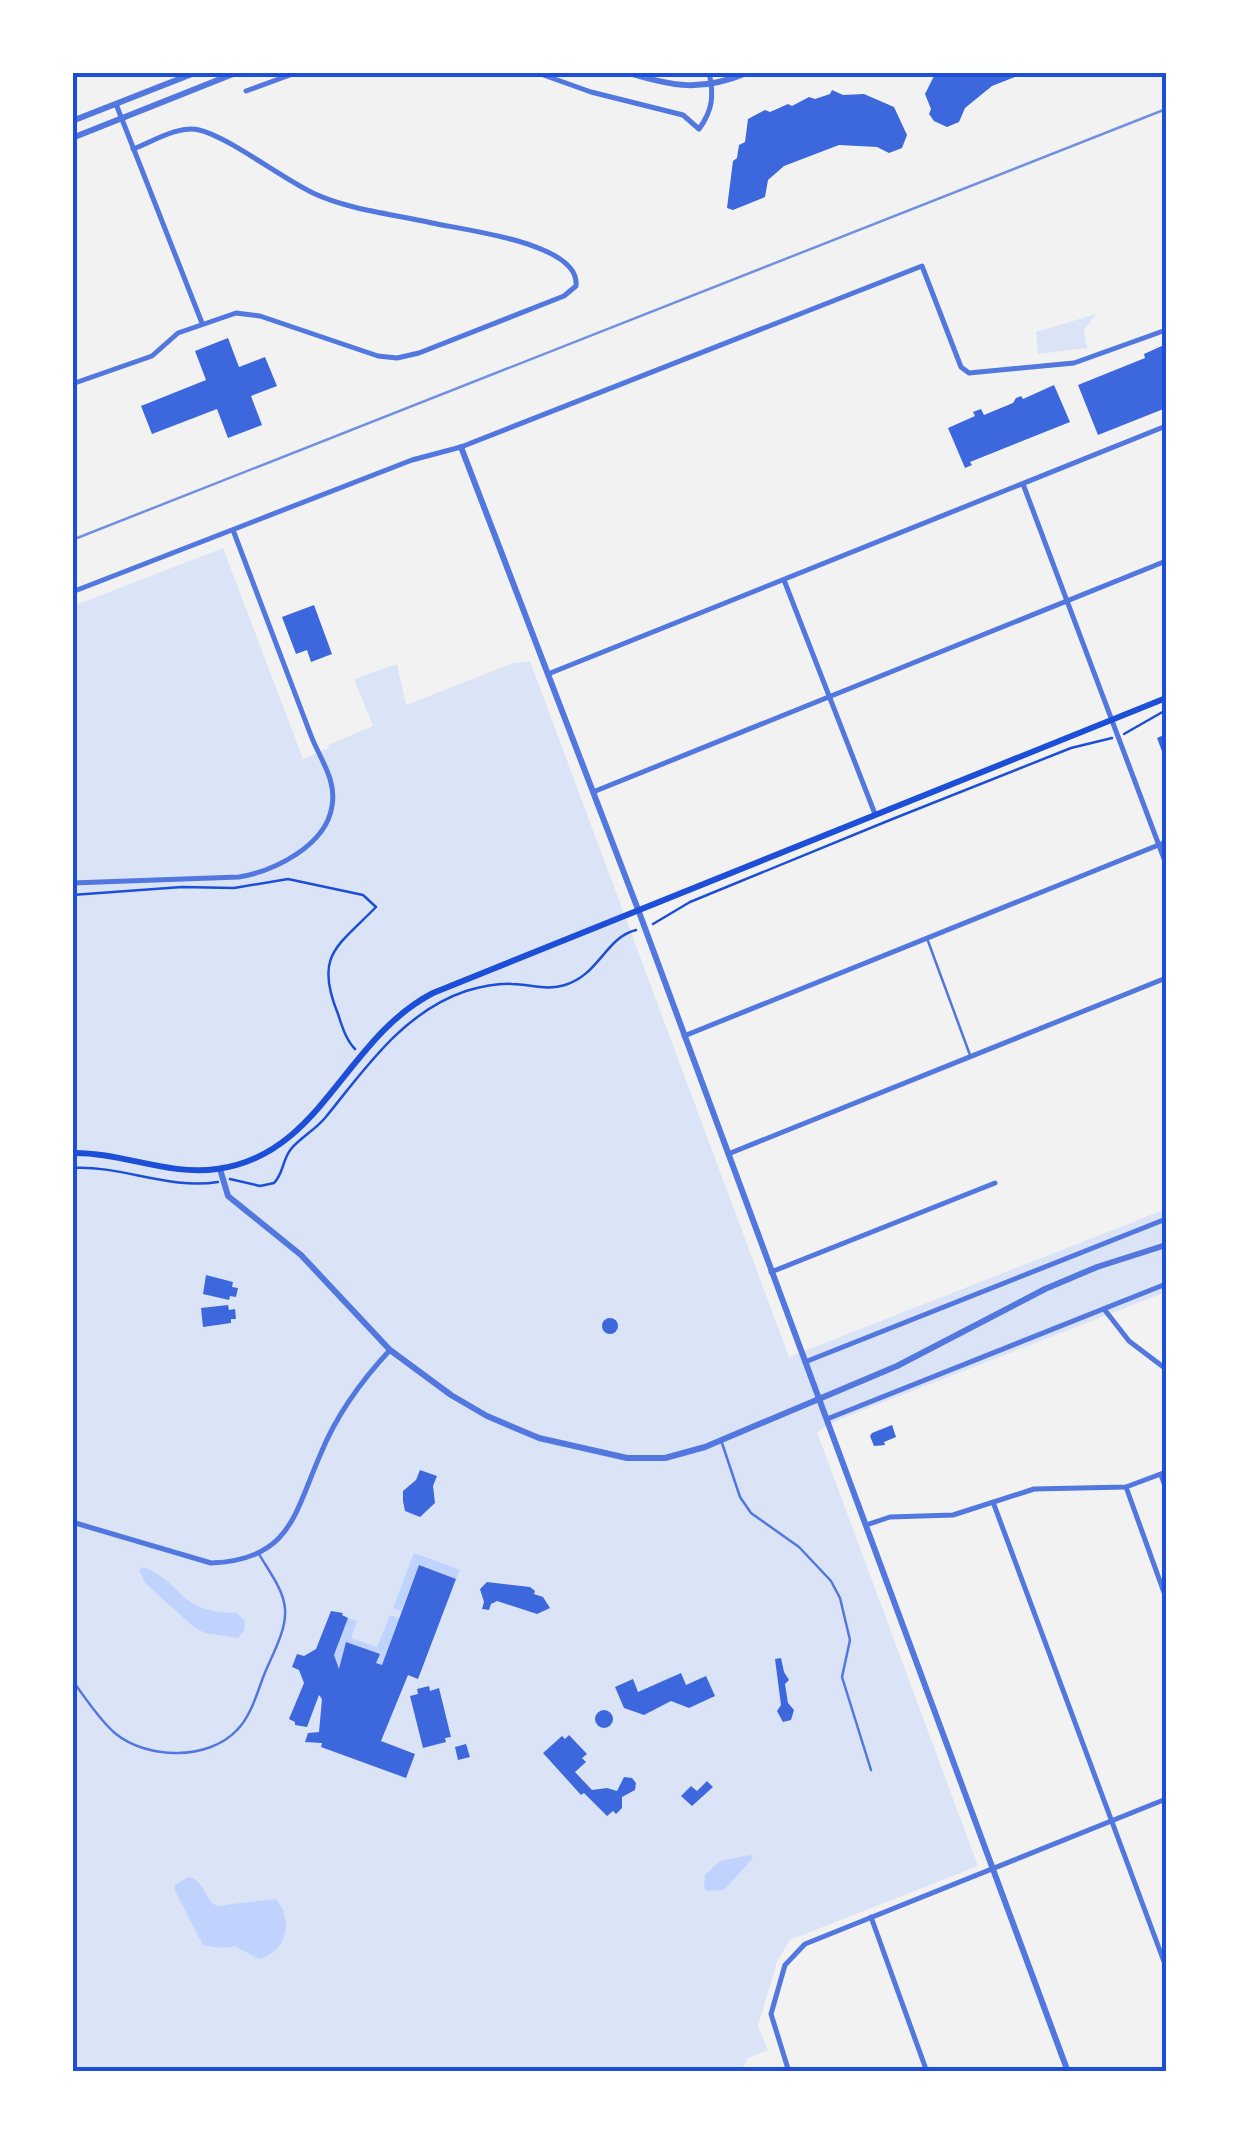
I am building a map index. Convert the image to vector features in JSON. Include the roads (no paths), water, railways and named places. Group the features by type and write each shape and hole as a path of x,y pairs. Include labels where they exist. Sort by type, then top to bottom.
{"main road":[{"path":"72,1153 109,1155 172,1169 220,1169 260,1156 297,1131 383,1028 414,1003 1166,698"}],"street":[{"path":"72,121 197,72"},
{"path":"72,138 238,72"},
{"path":"246,91 298,72"},
{"path":"535,72 591,92 684,116 700,129 710,114 709,72"},
{"path":"626,72 678,86 712,84 749,72"},
{"path":"116,104 202,323"},
{"path":"72,384 152,356 178,333 236,313 256,315 369,354 397,358 419,354 564,296 572,292 578,279 568,262 549,252 326,198 196,129 133,149"},
{"path":"72,592 412,460 461,447 922,266 960,366 975,374 1074,363 1166,330"},
{"path":"548,674 1166,426"},
{"path":"461,447 639,912 1068,2072"},
{"path":"1023,483 1163,844 1166,864"},
{"path":"72,883 260,874 301,850 322,831 332,808 332,784 232,530"},
{"path":"593,792 1166,561"},
{"path":"784,580 875,814"},
{"path":"684,1036 1163,844"},
{"path":"728,1154 1166,978"},
{"path":"220,1169 228,1196 301,1255 390,1350 451,1395 487,1416 556,1443 627,1458 653,1459 693,1451 897,1366 1046,1288 1166,1246"},
{"path":"772,1272 995,1183"},
{"path":"805,1362 1166,1219"},
{"path":"826,1419 1166,1284"},
{"path":"1104,1309 1129,1341 1166,1369"},
{"path":"72,1522 211,1562 234,1562 258,1554 290,1527 337,1420 390,1350"},
{"path":"866,1525 890,1517 952,1515 1034,1489 1126,1486 1164,1473 1166,1489"},
{"path":"1126,1486 1166,1598"},
{"path":"994,1502 1166,1967"},
{"path":"790,2072 773,2027 772,2007 782,1972 804,1944 1166,1799"},
{"path":"870,1917 927,2072"}],"lane":[{"path":"927,939 971,1056"},
{"path":"721,1439 740,1497 751,1513 799,1547 831,1581 840,1598 850,1640 842,1677 871,1770"},
{"path":"74,1683 116,1734 156,1751 196,1751 222,1742 247,1717 285,1618 282,1599 258,1554"}],"water":[{"path":"414,1553 460,1570 456,1579 419,1565 401,1611 393,1608"},
{"path":"143,1567 202,1608 237,1613 245,1621 244,1631 238,1638 195,1628 145,1583 139,1570"},
{"path":"390,1615 399,1618 382,1665 376,1663 379,1655 347,1642 339,1670 334,1655 348,1618 357,1621 351,1638 377,1647"},
{"path":"751,1855 753,1858 724,1890 704,1888 705,1875 720,1861"},
{"path":"188,1877 198,1882 217,1906 276,1899 286,1926 276,1950 258,1959 235,1946 203,1945 175,1891 175,1885"}],"railway":[{"path":"72,540 1166,109"}]}
